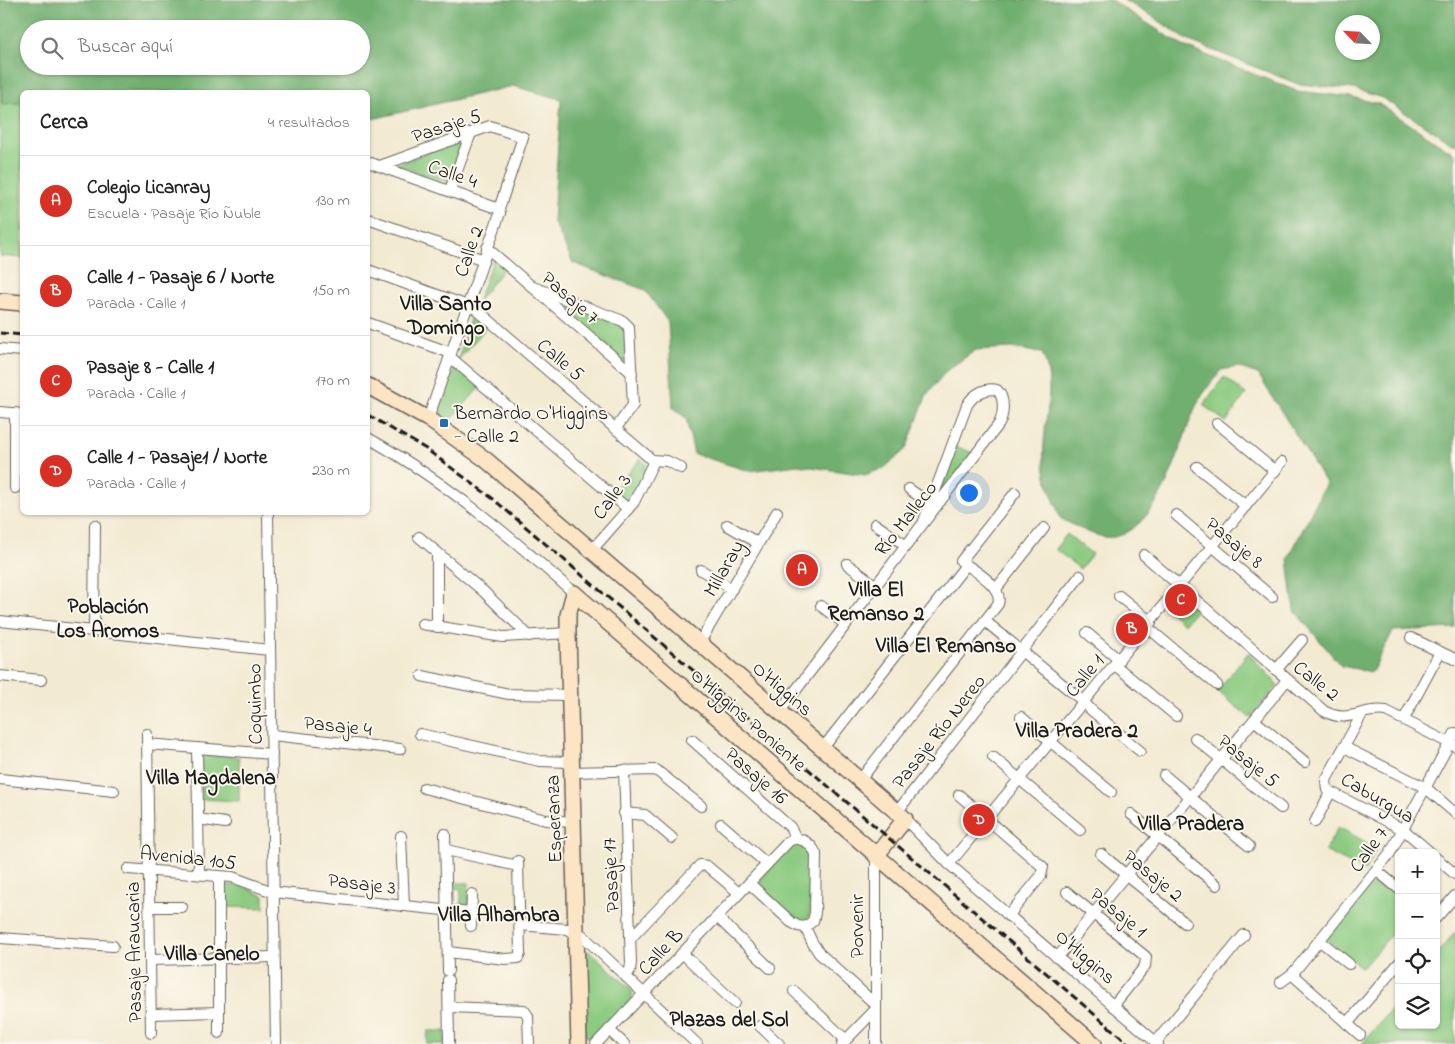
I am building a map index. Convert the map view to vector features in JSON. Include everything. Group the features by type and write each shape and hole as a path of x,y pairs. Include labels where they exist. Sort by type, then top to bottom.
{"street":[{"name":"Pasaje 5","path":"380,166 490,126 522,137"},
{"path":"450,190 471,133"},
{"name":"Calle 2","path":"428,419 500,213 499,209 522,137"},
{"name":"Calle 4","path":"370,163 499,209"},
{"path":"370,221 484,260"},
{"name":"Pasaje 7","path":"488,248 632,373"},
{"path":"370,271 468,306"},
{"path":"533,287 627,325 630,330 633,404 616,428"},
{"path":"0,301 20,303"},
{"name":"Calle 5","path":"468,306 480,313 652,460 662,460 681,468"},
{"path":"370,324 451,355 628,509"},
{"path":"0,349 20,351"},
{"name":"O'Higgins","path":"370,387 428,419 485,459 860,780 901,816 949,864 1157,1043 1244,935"},
{"name":"Río Malleco","path":"780,712 905,545 999,424 1002,417 1002,397 997,390 986,390 972,398 967,405 929,503"},
{"path":"0,412 19,413 15,488"},
{"path":"1217,423 1275,471"},
{"name":"O'Higgins Poniente","path":"370,439 419,469 458,497 574,593 1094,1044"},
{"name":"Calle 3","path":"592,550 628,509 644,484 652,460"},
{"name":"Calle 1","path":"949,864 1282,462"},
{"path":"1197,467 1246,506"},
{"path":"909,489 929,503 924,521"},
{"path":"823,748 964,563 1014,493"},
{"name":"Millaray","path":"700,642 777,512"},
{"name":"Coquimbo","path":"268,515 276,1044"},
{"name":"Pasaje 8","path":"1176,515 1272,596"},
{"path":"875,524 905,545"},
{"path":"94,631 95,525"},
{"path":"727,525 758,543"},
{"path":"996,589 1044,528"},
{"path":"418,537 483,591 529,636"},
{"path":"437,552 437,627"},
{"path":"1144,555 1181,586"},
{"path":"860,780 1000,600 996,589 964,563"},
{"path":"847,564 875,585"},
{"path":"701,570 732,589"},
{"name":"Pasaje Río Nereo","path":"901,816 1022,651 1080,576"},
{"name":"Calle 2","path":"1181,586 1287,680 1330,714 1347,717 1382,710 1404,719 1452,745"},
{"name":"Esperanza","path":"574,593 568,614 568,633 579,1044"},
{"path":"1119,596 1216,685"},
{"path":"821,606 845,624"},
{"path":"985,621 1084,702 1140,751"},
{"path":"0,622 270,650"},
{"path":"422,624 490,636 568,633"},
{"path":"1087,633 1176,716"},
{"path":"1412,638 1455,659"},
{"path":"1276,670 1302,640"},
{"path":"1404,719 1440,652"},
{"path":"0,676 41,680"},
{"path":"422,676 509,694 569,695"},
{"path":"1057,958 1287,680"},
{"name":"Caburgua","path":"1362,714 1326,782 1327,790 1404,830 1425,849"},
{"path":"1021,717 1111,792"},
{"path":"1254,720 1305,762"},
{"name":"Calle 7","path":"1281,982 1293,973 1376,870 1404,830 1452,745 1455,733"},
{"path":"420,734 572,767 658,771 701,806"},
{"name":"Pasaje 4","path":"272,735 400,750"},
{"name":"Pasaje 5","path":"1195,738 1281,808"},
{"name":"Pasaje Araucaria","path":"151,1034 147,739 197,748"},
{"name":"Pasaje 16","path":"692,740 790,827 796,838"},
{"path":"1344,747 1426,788 1455,813"},
{"path":"199,874 197,748 272,754"},
{"path":"992,757 1080,830"},
{"name":"Pasaje 17","path":"624,770 624,813 630,939 630,970 626,977"},
{"path":"1164,775 1249,846"},
{"path":"0,779 114,791"},
{"path":"424,788 546,820 573,822"},
{"path":"1315,822 1330,793"},
{"path":"959,795 1040,863 1043,870 1041,876 1008,916"},
{"path":"624,813 645,815 672,838"},
{"path":"1131,814 1217,885"},
{"path":"876,856 901,816"},
{"path":"198,819 225,823"},
{"path":"721,824 767,864"},
{"path":"446,834 449,1044"},
{"path":"401,836 404,906"},
{"path":"749,883 791,922 805,927 813,921 815,913 816,858 812,846 796,838"},
{"name":"Calle B","path":"596,1044 788,841 796,838"},
{"path":"446,850 518,864 520,926 518,958 505,959 448,952"},
{"name":"Pasaje 2","path":"1101,854 1185,923"},
{"name":"Porvenir","path":"876,856 876,1044"},
{"path":"1440,861 1455,874"},
{"path":"630,939 700,865 707,866 739,894"},
{"name":"Avenida 105","path":"128,869 238,878 273,892"},
{"path":"1376,870 1395,886"},
{"path":"219,876 219,1033"},
{"name":"Pasaje 3","path":"273,892 471,913"},
{"name":"Pasaje 1","path":"1067,892 1144,955 1147,960 1145,966 1113,1006"},
{"path":"471,926 472,894"},
{"path":"1440,913 1455,896"},
{"path":"150,908 182,907"},
{"path":"716,917 770,968"},
{"path":"520,926 566,929 577,932 696,1044"},
{"path":"794,991 844,1042 876,1006 815,948 805,927"},
{"path":"0,938 113,946"},
{"path":"1319,940 1349,964"},
{"path":"682,953 735,1002"},
{"path":"150,960 274,957"},
{"path":"1348,1024 1395,968"},
{"path":"1293,973 1295,977 1360,1035"},
{"path":"449,1007 526,1012 528,1016 528,1044"},
{"path":"151,1014 219,1012"},
{"path":"760,1026 779,1044"},
{"path":"609,1030 624,1044"}],"green space":[{"path":"0,0 20,90 20,258 0,256"},
{"path":"0,0 1111,0 1183,46 1297,91 1352,97 1379,104 1455,154 1455,628 1393,631 1372,672 1341,666 1294,610 1288,559 1326,483 1258,374 1237,367 1221,370 1200,398 1167,481 1147,515 1134,528 1112,537 1097,535 1060,518 1048,484 1044,463 1049,379 1047,365 1042,353 1011,348 976,350 947,370 927,394 906,449 884,468 865,475 798,465 749,471 694,454 686,418 673,408 668,322 645,290 573,263 553,220 561,99 513,86 370,120 370,90 20,90 20,103 2,104"},
{"path":"1123,0 1455,0 1455,145 1382,98 1354,89 1298,84 1187,40 1152,16"},
{"path":"465,138 450,183 395,165"},
{"path":"494,258 505,267 477,302"},
{"path":"549,298 626,326 630,366"},
{"path":"476,318 487,327 458,360 470,319"},
{"path":"455,366 480,387 450,421 438,414"},
{"path":"1224,377 1246,394 1226,422 1203,405"},
{"path":"955,446 973,453 937,500"},
{"path":"640,459 647,465 627,503 613,491"},
{"path":"1067,534 1092,554 1080,569 1055,549"},
{"path":"1180,598 1197,609 1184,624 1169,611"},
{"path":"1248,653 1278,685 1250,718 1217,691"},
{"path":"201,754 239,757 239,801 202,799"},
{"path":"1338,827 1377,848 1365,871 1325,851"},
{"path":"797,844 808,850 811,857 810,912 808,920 801,922 763,889 760,884 762,878 791,846"},
{"path":"1378,877 1395,891 1395,931 1362,968 1326,939"},
{"path":"454,883 469,883 468,909 461,908 461,889 454,888"},
{"path":"223,885 240,885 264,896 264,908 224,907"},
{"path":"1455,932 1455,1044 1362,1044 1395,1005 1395,1029 1440,1029 1440,950"},
{"path":"587,951 593,954 632,990 632,998 592,1038 585,1036 583,954"},
{"path":"428,1031 445,1031 445,1044 427,1044"}],"railway":[{"path":"0,333 20,335"},
{"path":"370,416 426,449 492,498 1129,1044"}],"place":[{"name":"Bernardo O'Higgins - Calle 2","path":"444,423"},
{"name":"Colegio Licanray","path":"802,570"},
{"name":"Pasaje 8 - Calle 1","path":"1181,600"},
{"name":"Calle 1 - Pasaje 6 / Norte","path":"1132,629"},
{"name":"Calle 1 - Pasaje1 / Norte","path":"979,820"}],"district":[{"name":"Villa Santo Domingo","path":"446,315"},
{"name":"Villa El Remanso 2","path":"876,601"},
{"name":"Población Los Aromos","path":"108,618"},
{"name":"Villa El Remanso","path":"946,645"},
{"name":"Villa Pradera 2","path":"1077,730"},
{"name":"Villa Magdalena","path":"211,777"},
{"name":"Villa Pradera","path":"1191,823"},
{"name":"Villa Alhambra","path":"499,914"},
{"name":"Villa Canelo","path":"212,953"},
{"name":"Plazas del Sol","path":"729,1019"}]}
